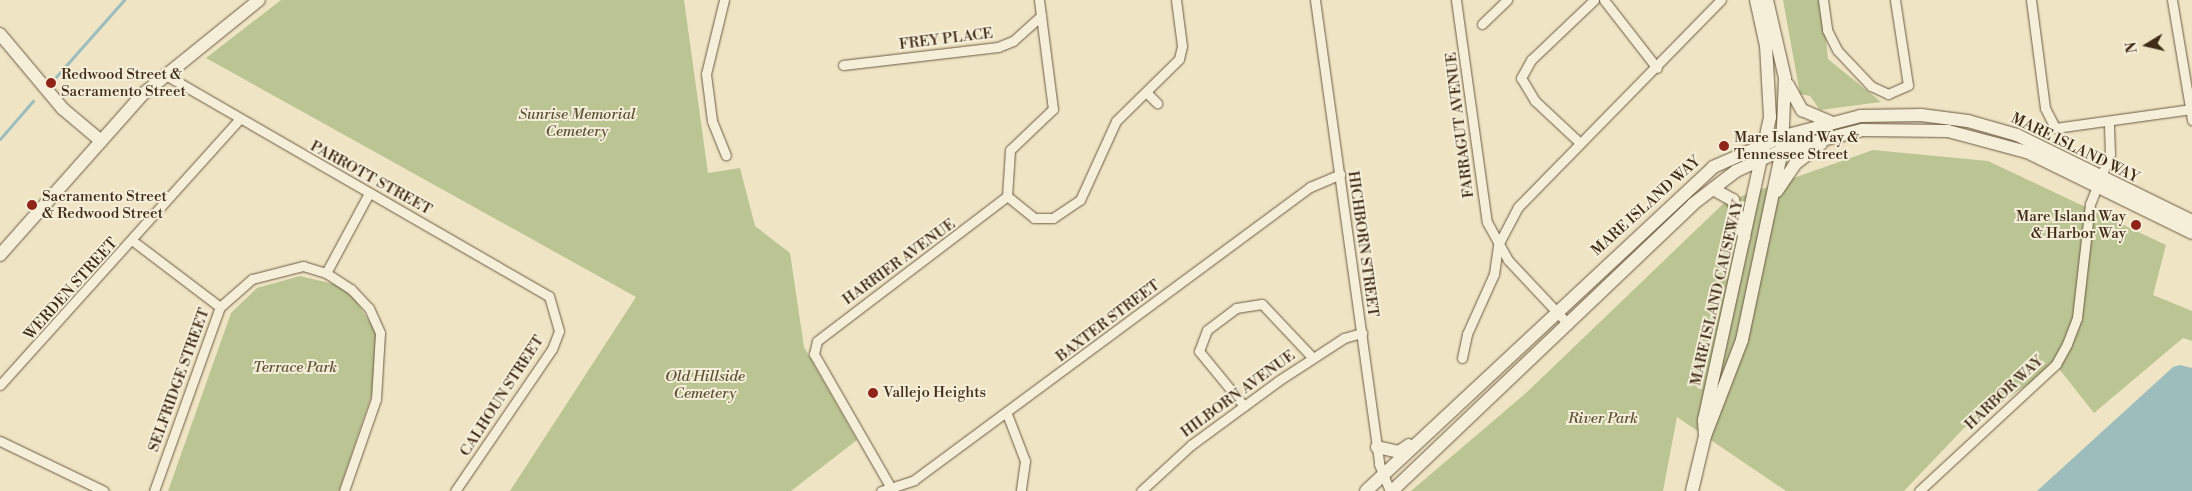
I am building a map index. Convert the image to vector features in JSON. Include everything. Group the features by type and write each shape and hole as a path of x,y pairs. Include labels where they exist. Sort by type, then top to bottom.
{"main road":[{"path":"0,256 101,141 164,74 259,0"},
{"name":"MARE ISLAND CAUSEWAY","path":"1705,436 1704,420 1745,250 1766,143 1769,75 1756,0"},
{"path":"1767,0 1785,78 1802,110 1830,122"},
{"path":"0,34 63,109 101,141"},
{"name":"MARE ISLAND CAUSEWAY","path":"1692,491 1705,436 1742,340 1782,150 1785,78"},
{"name":"MARE ISLAND WAY","path":"1366,491 1383,477 1421,437 1555,311 1712,167 1784,136 1830,122 1897,114 1968,121 2017,135 2192,221"},
{"name":"MARE ISLAND WAY","path":"1391,491 1713,189 1764,157 1782,150 1838,136 1885,128 1948,131 2027,152 2096,190 2192,233"},
{"path":"1771,204 1795,164 1838,136"},
{"path":"1713,189 1733,200 1745,250"},
{"path":"1376,446 1399,452 1421,437"}],"street":[{"path":"724,0 707,64 708,96 726,156"},
{"path":"1039,0 1052,86 1050,116 1016,140 1010,150 1007,196 1034,218 1053,218 1080,200 1116,121 1179,58 1182,46 1176,0"},
{"name":"HICHBORN STREET","path":"1315,0 1376,446 1383,477 1391,491"},
{"name":"FARRAGUT AVENUE","path":"1456,0 1487,222 1498,245 1568,324"},
{"path":"1482,24 1507,0"},
{"path":"1579,142 1536,101 1521,78 1531,60 1594,0"},
{"path":"1604,0 1657,68"},
{"path":"1823,0 1827,30 1838,50 1871,86 1888,94 1908,85 1896,0"},
{"path":"2031,0 2043,90 2050,123 2060,129 2191,109"},
{"path":"2172,0 2192,120"},
{"path":"1462,358 1467,334 1494,274 1498,245 1526,196 1579,142 1657,68 1719,2"},
{"name":"FREY PLACE","path":"843,65 998,47 1013,41 1041,16"},
{"name":"PARROTT STREET","path":"164,74 239,120 534,283 549,296 557,312"},
{"path":"1146,92 1157,103"},
{"name":"WERDEN STREET","path":"0,385 133,241 239,120"},
{"name":"HARBOR WAY","path":"1919,491 2056,364 2076,318 2096,190 2110,154 2109,122"},
{"name":"BAXTER STREET","path":"881,491 891,490 914,480 1007,414 1310,187 1340,174"},
{"path":"344,491 376,399 381,341 369,308 326,273 370,193"},
{"name":"HARRIER AVENUE","path":"891,490 814,354 824,334 917,269 1007,196"},
{"path":"133,241 220,307"},
{"name":"SELFRIDGE STREET","path":"154,491 220,307 231,294 267,272 303,266 326,273"},
{"path":"1244,406 1199,351 1207,330 1236,308 1262,304 1312,357"},
{"name":"CALHOUN STREET","path":"455,491 552,349 559,331 557,312"},
{"name":"HILBORN AVENUE","path":"1140,491 1153,475 1312,357 1362,333"},
{"path":"1007,414 1023,454 1026,472 1021,491"},
{"path":"0,440 104,491"}],"green space":[{"name":"Sunrise Memorial Cemetery","path":"281,0 684,0 708,173 740,168 755,226 790,253 804,347 857,440 791,491 510,491 636,297 206,58"},
{"path":"1783,0 1822,0 1828,59 1881,102 1820,110 1810,96 1800,94"},
{"name":"River Park","path":"1873,150 1988,161 2166,245 2153,295 2192,311 2192,341 2183,338 2094,413 2056,365 1964,428 1904,491 1786,491 1677,417 1663,491 1411,491 1526,393 1725,202"},
{"name":"Terrace Park","path":"300,276 338,285 354,298 375,330 379,352 375,385 339,491 168,491 231,313 257,288"}],"water":[{"path":"2180,365 2192,368 2192,491 2037,491 2173,367"}],"waterway":[{"path":"55,78 124,0"},
{"path":"0,139 33,101"}],"place":[{"name":"Redwood Street & Sacramento Street","path":"51,83"},
{"name":"Mare Island Way & Tennessee Street","path":"1724,146"},
{"name":"Sacramento Street & Redwood Street","path":"32,205"},
{"name":"Mare Island Way & Harbor Way","path":"2136,225"},
{"name":"Vallejo Heights","path":"873,393"}],"park label":[{"name":"Old Hillside Cemetery","path":"705,384"}]}
